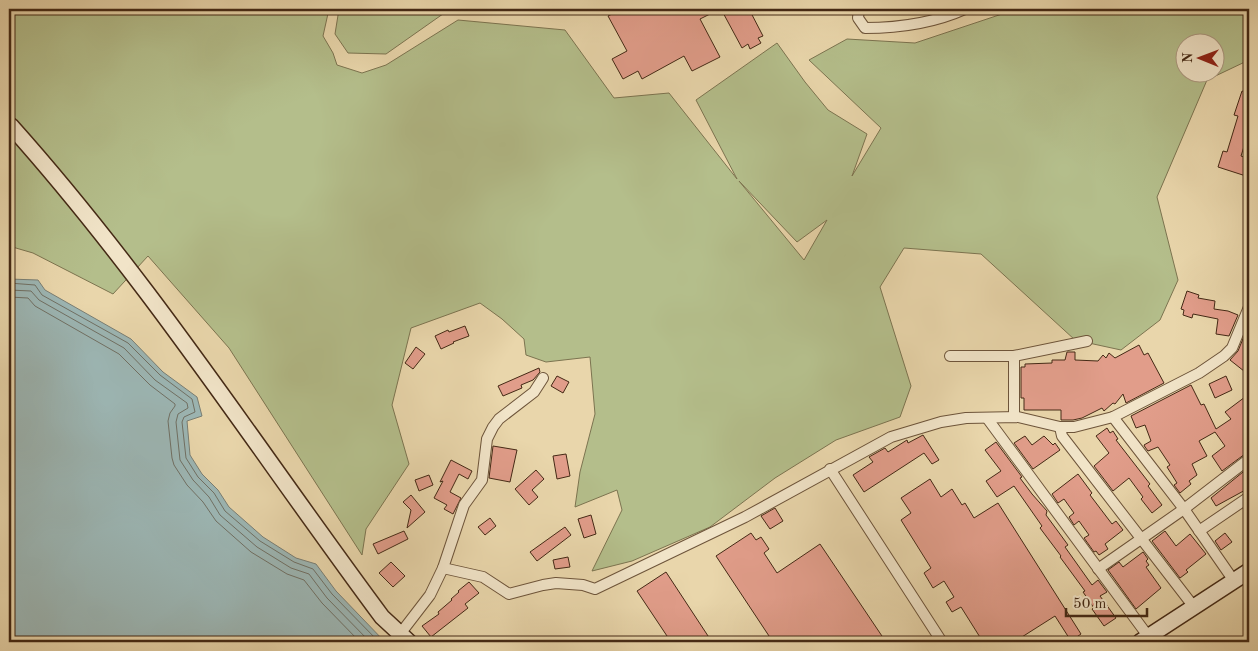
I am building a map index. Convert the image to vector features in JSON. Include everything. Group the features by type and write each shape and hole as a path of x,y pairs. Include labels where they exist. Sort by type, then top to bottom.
{"street":[{"path":"858,9 858,18 865,28 886,28 921,22 965,9"},
{"path":"11,126 49,168 149,295 340,561 382,617 404,638 430,595 443,568 464,505 482,480 487,439 493,427 499,419 534,392 543,378"},
{"path":"443,568 484,577 509,594 556,583 583,585 596,589 745,517 891,437 950,420 1014,417 1060,427 1074,427 1113,417 1199,373 1224,356 1232,348 1249,307"},
{"path":"950,356 1014,356 1087,341"},
{"path":"1014,356 1014,417"},
{"path":"1113,417 1184,509 1234,581"},
{"path":"987,418 1098,569 1144,639 1249,571"},
{"path":"1060,427 1062,436 1194,607"},
{"path":"1098,569 1184,509 1249,459"},
{"path":"830,469 942,642"},
{"path":"1199,531 1249,497"}],"green space":[{"path":"9,9 329,9 323,36 333,53 337,65 362,73 386,65 458,20 565,30 614,98 669,93 737,179 696,100 777,43 828,110 867,134 852,176 881,128 809,60 847,39 915,43 1002,14 1006,9 1249,9 1249,60 1226,71 1226,32 1176,32 1176,82 1206,82 1157,197 1178,280 1160,320 1121,350 1075,340 981,254 904,248 880,287 911,386 900,417 836,440 775,478 710,527 632,561 592,571 622,510 617,490 575,507 580,472 595,414 590,357 546,362 526,355 524,339 502,319 480,303 411,328 392,405 409,464 366,529 362,555 229,348 148,256 113,294 33,253 9,246","holes":["739,181 797,242 827,220 804,260"]},
{"path":"339,9 450,9 386,54 348,53 335,34"}],"water":[{"path":"9,279 38,280 45,290 131,339 163,372 197,397 202,416 187,421 190,455 202,474 218,490 229,507 263,537 296,558 316,564 336,591 385,642 9,642"}],"building":[{"path":"622,9 720,9 700,19 720,57 692,71 684,56 642,79 638,71 623,79 612,59 627,51 608,16"},
{"path":"721,9 749,9 763,36 758,38 761,43 750,49 748,44 742,48"},
{"path":"1242,91 1249,93 1249,141 1246,140 1241,156 1249,159 1249,177 1218,167 1223,151 1227,152 1238,116 1234,115"},
{"path":"1187,291 1199,295 1198,298 1215,301 1214,309 1238,315 1229,336 1216,334 1218,319 1193,314 1192,318 1183,315 1184,310 1181,309"},
{"path":"1249,324 1249,375 1230,360 1238,351"},
{"path":"465,326 469,336 441,349 435,336 448,330 449,332"},
{"path":"1139,345 1144,355 1148,353 1164,383 1126,403 1123,394 1115,404 1113,403 1104,411 1102,408 1082,418 1073,420 1061,420 1061,410 1024,410 1024,398 1021,398 1021,367 1025,367 1025,364 1052,363 1052,360 1065,360 1067,352 1075,352 1075,360 1098,361 1103,355 1106,358 1109,353 1115,358"},
{"path":"416,347 425,354 413,369 405,363"},
{"path":"539,368 540,372 533,380 521,385 522,388 503,396 498,386"},
{"path":"557,376 569,382 563,393 551,386"},
{"path":"1226,376 1232,390 1215,398 1209,384"},
{"path":"1191,385 1201,405 1204,404 1216,429 1231,419 1225,412 1249,394 1249,451 1222,471 1212,456 1225,446 1215,432 1199,441 1207,456 1192,464 1197,475 1189,481 1191,484 1180,493 1174,485 1177,483 1167,467 1170,465 1158,447 1148,451 1145,447 1144,445 1151,441 1145,425 1136,428 1131,416"},
{"path":"1107,428 1110,433 1113,431 1118,439 1116,440 1150,484 1148,486 1162,505 1152,513 1141,499 1143,497 1129,478 1113,491 1094,466 1109,453 1096,436"},
{"path":"923,435 939,460 932,464 924,453 864,492 853,475 873,462 869,457 885,448 888,452 907,440 908,443"},
{"path":"1025,436 1032,445 1044,436 1053,445 1055,443 1060,450 1033,469 1014,443"},
{"path":"996,442 1022,477 1020,478 1047,511 1046,515 1068,545 1065,547 1092,585 1098,580 1107,592 1100,596 1116,618 1104,626 1092,609 1094,608 1083,592 1085,591 1040,528 1042,526 1014,486 997,497 986,481 1001,471 985,450"},
{"path":"493,446 517,450 510,482 489,478"},
{"path":"566,454 570,476 557,479 553,456"},
{"path":"451,460 472,471 468,479 459,474 450,492 461,498 453,514 444,509 447,505 434,498"},
{"path":"536,470 544,479 532,490 538,497 529,505 515,489"},
{"path":"1249,471 1249,488 1216,506 1211,498 1243,472 1244,474"},
{"path":"1078,474 1092,493 1090,495 1112,524 1116,521 1123,530 1105,544 1108,549 1099,555 1096,551 1094,552 1084,538 1089,535 1079,521 1074,525 1069,517 1074,513 1064,499 1058,503 1052,494"},
{"path":"429,475 433,485 419,491 415,480"},
{"path":"930,479 941,497 952,489 962,505 965,503 974,518 998,503 1081,634 1071,641 1055,616 1014,642 983,642 961,607 952,612 946,602 954,597 944,581 933,588 924,573 931,568 901,520 911,513 901,498"},
{"path":"411,495 425,512 407,528 411,510 403,502"},
{"path":"775,508 783,521 770,529 761,516"},
{"path":"591,515 596,534 584,538 578,519"},
{"path":"490,518 496,526 485,535 478,527"},
{"path":"565,527 571,535 537,561 530,552"},
{"path":"404,531 408,539 378,554 373,544"},
{"path":"1165,531 1176,546 1190,534 1206,554 1186,570 1188,572 1180,578 1152,541"},
{"path":"751,533 756,540 761,537 769,549 764,553 777,573 820,544 886,642 773,642 716,556"},
{"path":"1225,533 1232,542 1221,550 1215,541"},
{"path":"1143,552 1148,559 1146,561 1149,565 1146,567 1161,588 1136,609 1108,570 1119,562 1123,567"},
{"path":"568,557 570,567 555,569 553,560"},
{"path":"391,562 405,576 393,587 379,573"},
{"path":"666,572 712,642 671,642 637,591"},
{"path":"469,582 479,593 465,604 468,608 431,637 422,626 439,614 438,612"}]}
